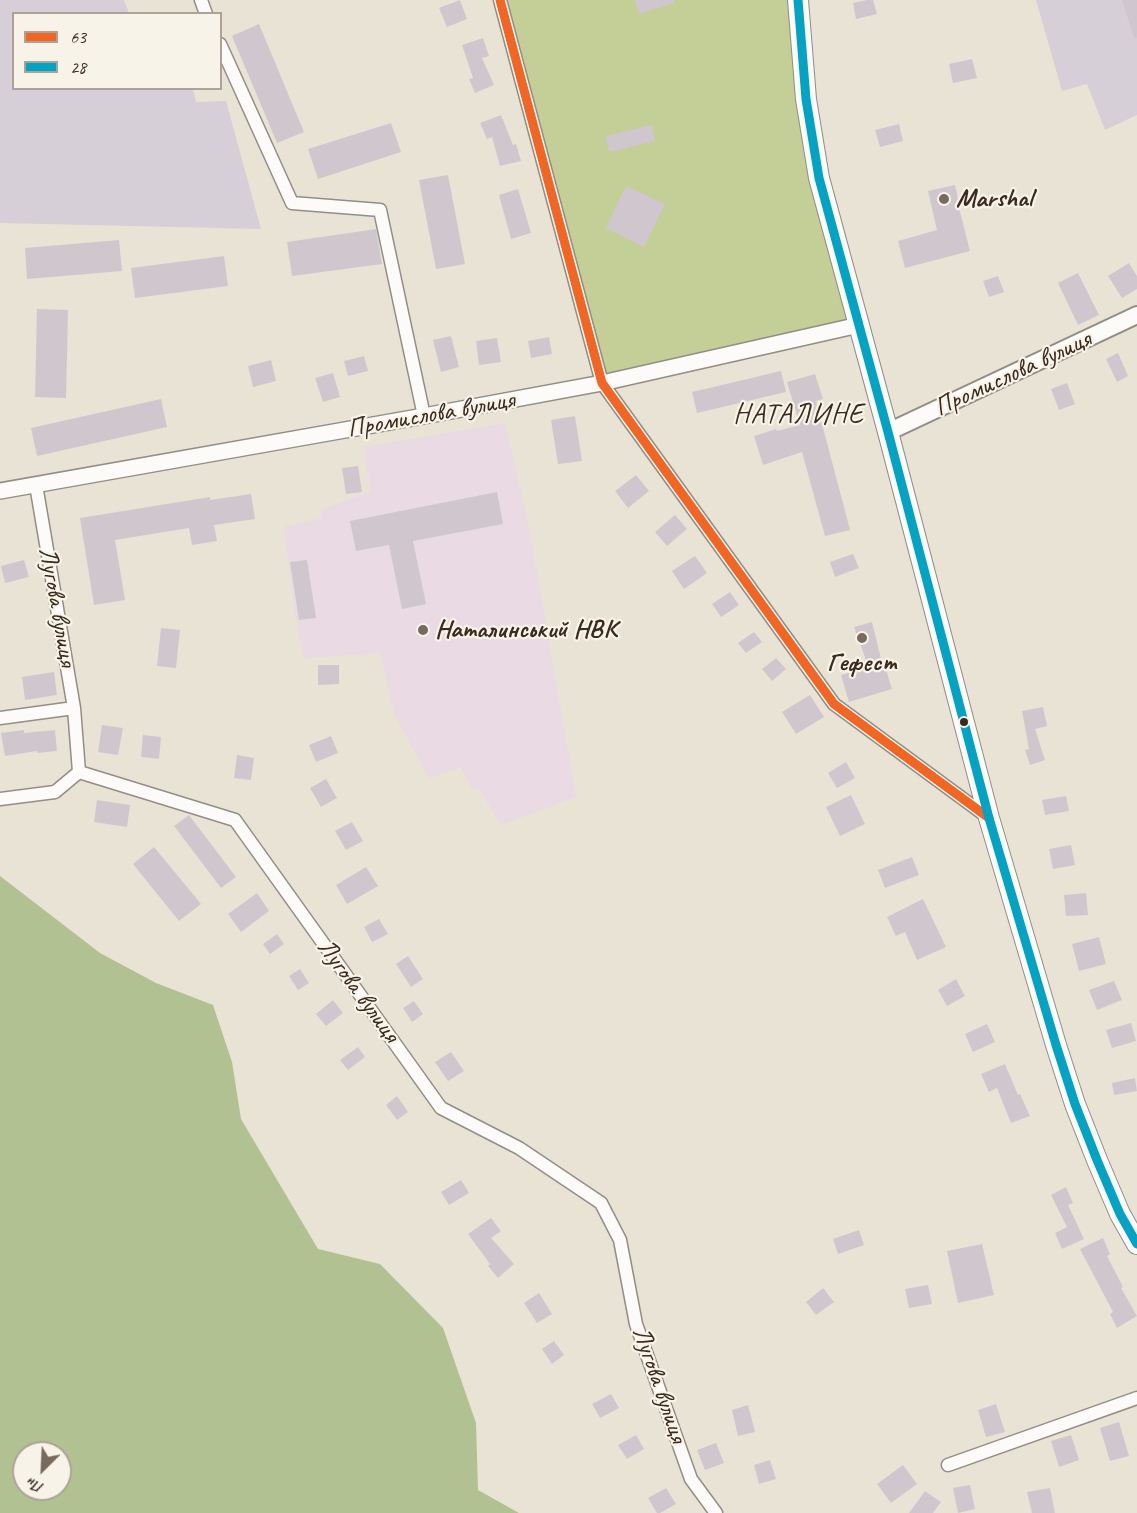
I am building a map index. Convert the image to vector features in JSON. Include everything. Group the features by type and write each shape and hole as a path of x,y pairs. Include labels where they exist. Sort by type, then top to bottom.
{"highway":[{"path":"798,0 806,99 819,178 989,818 1075,1104 1096,1160 1120,1214 1137,1244"}],"main road":[{"name":"Промислова вулиця","path":"888,432 1137,315"}],"street":[{"path":"500,0 602,383 834,704 989,818"},
{"path":"222,48 292,203 380,210 424,416"},
{"name":"Промислова вулиця","path":"0,491 602,383 859,325"},
{"name":"Лугова вулиця","path":"36,485 74,708 80,772 235,820 441,1108 519,1148 601,1203 620,1240 636,1324 691,1479 716,1513"},
{"path":"0,718 74,708"},
{"path":"0,799 56,792 80,772"},
{"path":"948,1464 1137,1398"}],"shaded area":[{"path":"0,0 124,0 129,12 12,12 12,90 193,90 196,102 226,101 261,229 0,223"},
{"path":"1036,0 1137,0 1137,115 1105,130 1087,84 1062,91"},
{"name":"Наталинський НВК","path":"505,423 527,517 576,797 501,825 479,789 472,790 461,767 429,778 394,714 381,653 304,658 294,608 284,527 321,518 321,510 371,491 364,447"}],"green space":[{"path":"500,0 798,0 800,38 859,325 602,383"},
{"path":"0,876 100,953 156,983 213,1005 232,1062 241,1119 318,1249 380,1264 443,1328 476,1423 478,1490 519,1513 0,1513"}],"building":[{"path":"460,0 467,19 447,27 439,8"},
{"path":"635,0 674,0 674,3 639,14"},
{"path":"873,0 877,14 856,19 853,3"},
{"path":"1122,0 1137,0 1137,38 1134,38"},
{"path":"259,24 304,132 277,143 232,36"},
{"path":"483,38 489,56 482,58 494,85 475,93 469,79 473,78 462,45"},
{"path":"972,59 977,78 953,83 949,64"},
{"path":"501,115 513,145 516,144 521,161 500,166 492,137 487,139 480,123"},
{"path":"391,123 401,152 318,179 308,149"},
{"path":"899,124 903,141 880,147 875,130"},
{"path":"652,125 655,141 609,152 606,136"},
{"path":"448,175 465,264 436,269 419,180"},
{"path":"955,185 970,251 905,268 898,241 937,230 928,191"},
{"path":"626,186 665,204 644,247 606,228"},
{"path":"518,189 531,233 511,239 499,195"},
{"path":"376,229 382,264 292,276 287,242"},
{"path":"119,240 122,271 27,279 25,248"},
{"path":"224,256 228,286 135,298 131,268"},
{"path":"1129,263 1137,276 1137,289 1122,298 1108,276"},
{"path":"1078,273 1099,315 1078,325 1058,283"},
{"path":"998,276 1004,292 989,297 983,281"},
{"path":"37,309 68,310 66,398 35,397"},
{"path":"451,336 459,367 441,372 433,340"},
{"path":"549,337 552,354 531,358 528,341"},
{"path":"497,338 501,362 479,365 476,341"},
{"path":"1118,353 1128,376 1117,382 1106,359"},
{"path":"364,356 368,371 348,376 344,361"},
{"path":"271,360 276,381 253,387 248,366"},
{"path":"781,371 786,392 697,413 692,392"},
{"path":"333,373 340,397 323,402 315,378"},
{"path":"815,374 823,399 816,401 850,530 825,536 802,452 763,465 754,436 800,425 787,382"},
{"path":"1067,383 1075,404 1059,410 1051,389"},
{"path":"161,399 167,427 37,456 31,428"},
{"path":"575,416 582,461 558,464 551,420"},
{"path":"358,466 362,492 346,494 342,468"},
{"path":"636,475 649,491 628,508 615,491"},
{"path":"497,492 503,524 413,541 426,604 402,609 389,545 356,551 350,521"},
{"path":"251,494 255,519 214,525 217,541 192,545 189,528 115,540 125,600 94,605 80,518 210,497 210,500"},
{"path":"675,515 687,529 667,546 655,532"},
{"path":"853,554 859,568 835,577 830,562"},
{"path":"695,556 707,573 684,589 672,571"},
{"path":"24,560 29,577 5,583 1,566"},
{"path":"307,560 316,618 299,620 290,562"},
{"path":"730,592 739,605 721,617 712,604"},
{"path":"872,622 882,663 884,663 892,689 849,702 841,675 852,672 851,667 866,660 854,627"},
{"path":"161,628 180,630 176,668 157,666"},
{"path":"754,632 762,642 746,653 738,643"},
{"path":"776,658 786,669 772,681 762,669"},
{"path":"318,665 339,665 339,684 318,685"},
{"path":"54,672 57,695 25,700 22,677"},
{"path":"810,695 824,717 796,734 782,712"},
{"path":"1043,707 1047,726 1035,729 1045,760 1030,765 1025,750 1029,749 1022,711"},
{"path":"102,725 123,728 118,755 98,752"},
{"path":"24,730 24,733 55,730 57,751 37,753 37,751 5,756 1,733"},
{"path":"143,735 161,737 159,759 141,757"},
{"path":"331,736 338,753 316,762 309,745"},
{"path":"237,755 254,758 251,780 234,778"},
{"path":"846,762 855,778 837,788 828,773"},
{"path":"326,779 337,798 321,807 310,788"},
{"path":"851,795 865,824 840,836 826,807"},
{"path":"1066,796 1069,811 1045,815 1042,800"},
{"path":"97,800 130,805 127,827 94,822"},
{"path":"189,815 236,877 221,888 174,826"},
{"path":"352,822 363,841 346,850 335,831"},
{"path":"1071,845 1075,865 1053,869 1049,849"},
{"path":"154,847 201,904 179,921 133,864"},
{"path":"912,857 919,875 885,888 878,870"},
{"path":"366,867 378,886 347,904 336,885"},
{"path":"257,893 269,911 241,932 228,914"},
{"path":"1086,893 1088,915 1066,916 1064,895"},
{"path":"923,899 946,947 917,960 905,932 896,936 887,917"},
{"path":"379,919 388,934 372,942 364,927"},
{"path":"277,934 284,944 270,954 263,944"},
{"path":"1099,937 1106,964 1079,971 1072,944"},
{"path":"408,956 423,979 411,987 396,964"},
{"path":"300,969 309,983 298,990 289,976"},
{"path":"956,979 965,996 947,1006 938,990"},
{"path":"1114,981 1122,1000 1097,1010 1089,990"},
{"path":"333,1000 343,1013 326,1026 316,1014"},
{"path":"414,1001 423,1014 412,1022 403,1008"},
{"path":"1131,1023 1136,1041 1112,1048 1106,1030"},
{"path":"987,1024 995,1042 973,1052 965,1034"},
{"path":"358,1047 365,1057 348,1070 340,1060"},
{"path":"451,1052 464,1071 448,1081 435,1062"},
{"path":"1005,1064 1030,1116 1011,1123 997,1088 989,1092 981,1074"},
{"path":"1135,1078 1137,1091 1114,1095 1112,1083"},
{"path":"397,1096 408,1112 397,1120 386,1105"},
{"path":"461,1180 469,1193 449,1205 441,1192"},
{"path":"1066,1187 1073,1203 1068,1205 1084,1239 1062,1249 1055,1233 1067,1227 1051,1195"},
{"path":"491,1218 501,1231 491,1238 514,1264 498,1278 468,1234"},
{"path":"859,1230 864,1245 838,1254 833,1239"},
{"path":"1103,1238 1110,1254 1107,1256 1137,1316 1117,1328 1110,1314 1113,1312 1080,1249"},
{"path":"982,1244 994,1295 958,1303 947,1251"},
{"path":"928,1285 932,1304 909,1308 905,1289"},
{"path":"823,1288 834,1302 816,1315 806,1302"},
{"path":"539,1293 552,1314 537,1323 524,1303"},
{"path":"554,1341 564,1355 552,1364 542,1349"},
{"path":"611,1394 619,1408 600,1418 592,1404"},
{"path":"996,1404 1005,1432 986,1437 978,1410"},
{"path":"748,1405 755,1432 738,1436 732,1410"},
{"path":"1119,1422 1129,1456 1110,1461 1100,1428"},
{"path":"636,1435 644,1449 627,1459 618,1445"},
{"path":"1071,1435 1079,1460 1059,1467 1051,1441"},
{"path":"716,1443 724,1463 705,1470 697,1450"},
{"path":"770,1460 776,1479 759,1484 754,1465"},
{"path":"903,1465 917,1484 891,1503 877,1484"},
{"path":"970,1485 975,1509 958,1513 953,1488"},
{"path":"666,1488 676,1504 657,1513 648,1498"},
{"path":"1050,1488 1055,1513 1032,1513 1027,1492"},
{"path":"925,1491 941,1502 933,1513 909,1513"}],"transit line":[{"name":"63","path":"500,0 602,383 834,704 989,818"},
{"name":"28","path":"798,0 806,99 819,178 989,818 1075,1104 1120,1214 1137,1244"}],"place":[{"name":"Marshal","path":"944,199"},
{"name":"Наталинський НВК","path":"423,630"},
{"name":"Гефест","path":"862,638"}],"district":[{"name":"НАТАЛИНЕ","path":"799,416"}]}
